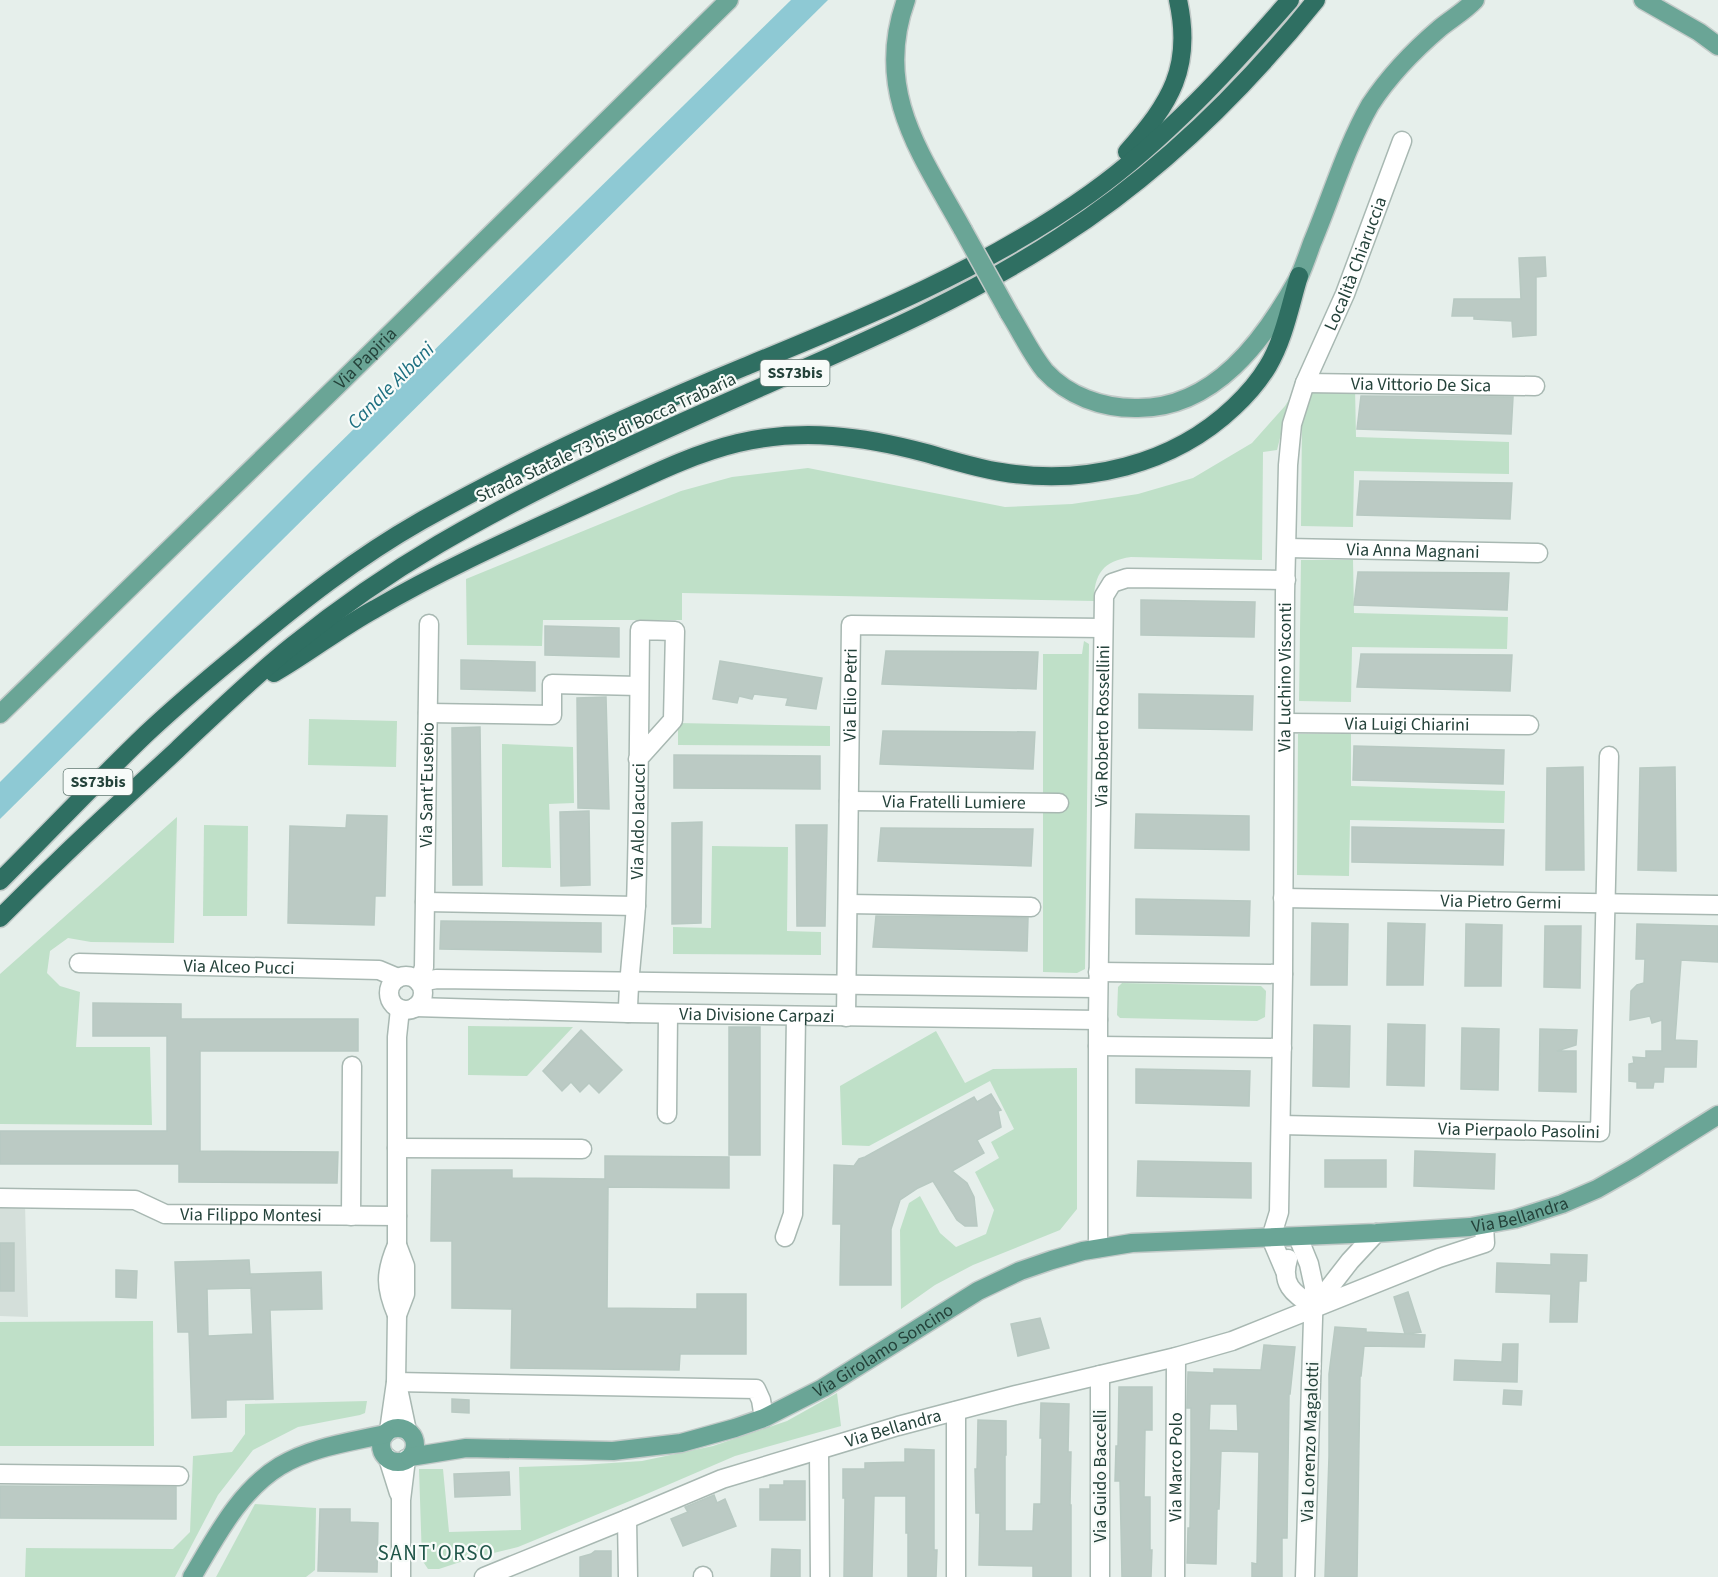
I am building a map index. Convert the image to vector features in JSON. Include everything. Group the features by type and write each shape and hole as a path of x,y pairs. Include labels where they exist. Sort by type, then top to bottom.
{"highway":[{"path":"1092,192 1150,126 1170,94 1182,55 1182,24 1178,0"},
{"name":"Strada Statale 73 bis di Bocca Trabaria","path":"0,881 164,717 314,592 379,547 449,505 539,459 939,283 1031,233 1092,192 1199,101 1290,0"},
{"name":"Strada Statale 73 bis di Bocca Trabaria","path":"0,918 58,860 236,694 319,625 404,565 459,532 617,452 911,320 980,285 1060,237 1105,206 1213,115 1250,78 1316,0"},
{"path":"236,694 278,671 358,618 447,570 639,481 730,445 786,435 832,435 905,448 1009,474 1042,476 1080,475 1106,471 1161,455 1201,435 1253,388 1267,368 1275,351 1284,329 1299,276"}],"main road":[{"name":"Via Papiria","path":"0,714 729,0"},
{"path":"906,0 899,23 895,51 897,85 906,123 920,153 1040,364 1065,388 1086,399 1106,405 1132,408 1154,408 1191,397 1215,383 1232,369 1256,343 1299,276 1356,131 1386,81 1414,51 1476,1"},
{"path":"1643,0 1699,32 1718,46"},
{"path":"1672,0 1699,32"},
{"name":"Via Bellandra","path":"1298,1237 1484,1225 1528,1215 1585,1195 1634,1168 1718,1115"},
{"name":"Via Girolamo Soncino","path":"329,1447 386,1457 397,1462 466,1448 603,1451 640,1449 698,1439 764,1418 812,1394 978,1291 1037,1265 1098,1248 1156,1241 1298,1237"},
{"name":"Via Girolamo Soncino","path":"192,1577 230,1515 247,1494 280,1466 302,1455 398,1428 466,1448"},
{"path":"386,1457 381,1446 387,1432"},
{"path":"408,1458 414,1448 413,1438 409,1433"}],"street":[{"name":"Località Chiaruccia","path":"1305,383 1344,294 1402,141"},
{"name":"Via Vittorio De Sica","path":"1305,383 1535,386"},
{"name":"Via Luchino Visconti","path":"1271,1238 1280,1212 1288,465 1292,424 1305,383"},
{"name":"Via Anna Magnani","path":"1287,548 1538,553"},
{"name":"Via Roberto Rossellini","path":"1098,1248 1098,980 1104,596 1112,583 1127,578 1286,580"},
{"name":"Via Sant'Eusebio","path":"406,979 423,993 419,1003 407,1008 395,1006 389,996 390,986 406,979 424,946 429,624"},
{"name":"Via Elio Petri","path":"846,1017 851,625 1103,628"},
{"name":"Via Aldo Iacucci","path":"628,1013 636,906 638,759 639,686 640,630 675,631 673,720 638,759"},
{"path":"428,713 552,715 552,684 639,686"},
{"name":"Via Luigi Chiarini","path":"1285,723 1529,725"},
{"path":"1605,903 1609,756"},
{"name":"Via Fratelli Lumiere","path":"849,801 1059,803"},
{"name":"Via Pietro Germi","path":"1283,898 1718,905"},
{"path":"425,902 636,906"},
{"name":"Via Pierpaolo Pasolini","path":"1281,1125 1600,1132 1605,903"},
{"path":"848,904 1031,907"},
{"name":"Via Alceo Pucci","path":"79,963 379,969 406,979"},
{"path":"1098,980 1283,974"},
{"name":"Via Divisione Carpazi","path":"406,979 847,985 1098,980"},
{"name":"Via Sant'Eusebio","path":"387,1432 396,1382 397,1315 405,1294 405,1266 397,1245 397,1037 407,1008"},
{"name":"Via Divisione Carpazi","path":"407,1008 1098,1020"},
{"path":"667,1114 668,1014"},
{"path":"785,1236 793,1214 796,1016"},
{"path":"1098,1046 1282,1048"},
{"path":"351,1216 352,1066"},
{"path":"397,1148 582,1149"},
{"name":"Via Filippo Montesi","path":"0,1198 135,1200 165,1214 397,1216"},
{"name":"Via Bellandra","path":"483,1577 503,1573 722,1479 887,1429 1241,1339 1439,1258 1485,1243 1484,1225"},
{"path":"1271,1238 1290,1287 1296,1295 1314,1308 1350,1261 1376,1233"},
{"path":"1285,1271 1298,1237"},
{"name":"Via Lorenzo Magalotti","path":"1298,1237 1312,1272 1314,1287 1305,1577"},
{"name":"Via Marco Polo","path":"1175,1577 1176,1357"},
{"name":"Via Guido Baccelli","path":"1100,1375 1100,1577"},
{"name":"Via Sant'Eusebio","path":"396,1382 409,1433"},
{"path":"396,1382 756,1389 761,1400 764,1418"},
{"path":"956,1411 956,1577"},
{"path":"819,1451 820,1577"},
{"path":"386,1457 401,1500"},
{"path":"402,1577 401,1500 408,1458"},
{"path":"0,1474 179,1476"},
{"path":"627,1519 628,1577"}],"shaded area":[{"path":"0,1205 25,1205 28,1317 0,1316"}],"green space":[{"path":"1315,386 1355,387 1356,437 1509,442 1509,474 1354,471 1353,527 1301,526 1302,420"},
{"path":"1290,398 1277,450 1263,452 1262,560 1131,557 1121,559 1107,566 1098,576 1094,601 682,593 682,620 543,620 542,646 467,645 466,579 681,491 732,477 808,468 1005,507 1072,504 1138,494 1193,478 1252,443"},
{"path":"1301,560 1353,560 1354,613 1508,617 1507,649 1352,647 1351,702 1299,701"},
{"path":"1084,641 1089,644 1085,969 1077,973 1043,972 1043,654 1082,654"},
{"path":"309,719 397,721 396,767 308,765"},
{"path":"678,723 830,726 830,746 678,745"},
{"path":"1298,734 1351,734 1351,786 1505,791 1504,823 1350,820 1349,876 1297,875"},
{"path":"502,744 573,747 574,803 549,804 551,868 502,867"},
{"path":"177,817 174,943 91,942 68,938 50,951 47,973 60,986 80,992 76,1047 150,1047 152,1125 0,1124 0,974"},
{"path":"204,825 248,826 247,916 203,916"},
{"path":"712,846 788,847 787,931 821,932 821,955 673,954 673,927 711,928"},
{"path":"1122,983 1261,986 1266,991 1265,1017 1257,1021 1120,1018 1117,1015 1118,987"},
{"path":"468,1026 573,1027 527,1076 468,1075"},
{"path":"936,1031 965,1083 993,1069 1077,1068 1077,1209 1060,1230 973,1265 935,1285 901,1309 900,1230 909,1203 920,1196 940,1233 956,1247 986,1234 994,1210 975,1172 999,1158 991,1142 1014,1129 990,1081 869,1146 842,1145 840,1086"},
{"path":"153,1321 154,1446 0,1446 0,1322"},
{"path":"837,1393 841,1426 735,1456 518,1547 439,1569 428,1569 422,1560 419,1469 443,1469 449,1532 521,1530 519,1467 642,1461 713,1446 787,1421"},
{"path":"367,1401 365,1413 298,1427 253,1450 218,1495 175,1577 25,1577 26,1548 173,1549 190,1532 193,1456 232,1452 245,1434 245,1404"},
{"path":"255,1504 316,1508 315,1570 306,1577 216,1577"}],"water":[{"path":"791,0 828,0 0,819 0,782 311,471"}],"building":[{"path":"1545,257 1546,276 1536,277 1536,335 1513,337 1512,321 1474,319 1474,316 1452,316 1454,299 1521,299 1519,258"},
{"path":"1361,396 1513,397 1511,434 1357,429"},
{"path":"1360,481 1512,483 1510,519 1357,515"},
{"path":"1358,572 1509,573 1507,610 1354,605"},
{"path":"1141,600 1255,602 1254,637 1141,635"},
{"path":"545,626 619,628 619,657 545,655"},
{"path":"886,651 1038,652 1036,689 882,684"},
{"path":"1361,654 1512,655 1510,691 1357,687"},
{"path":"461,660 535,662 535,691 461,689"},
{"path":"720,661 822,678 816,709 786,705 788,698 754,694 752,699 739,696 737,703 713,699"},
{"path":"1139,694 1253,696 1252,730 1139,728"},
{"path":"606,697 609,809 578,808 577,698"},
{"path":"480,727 482,885 453,885 452,728"},
{"path":"883,731 1035,732 1033,769 880,764"},
{"path":"1354,746 1504,750 1503,784 1353,780"},
{"path":"674,755 820,756 820,789 674,788"},
{"path":"1583,767 1584,870 1546,870 1547,768"},
{"path":"1675,767 1676,871 1638,870 1640,768"},
{"path":"589,811 590,885 561,886 560,812"},
{"path":"1136,814 1249,816 1249,850 1135,848"},
{"path":"347,815 387,816 385,896 375,896 374,925 288,923 290,826 346,828"},
{"path":"702,822 701,923 672,924 672,823"},
{"path":"796,825 827,825 825,926 797,926"},
{"path":"1352,827 1504,830 1503,865 1352,862"},
{"path":"881,828 1033,829 1031,866 878,861"},
{"path":"1136,899 1250,901 1249,936 1136,934"},
{"path":"876,916 1028,918 1027,951 873,947"},
{"path":"441,921 601,923 601,952 440,949"},
{"path":"1312,923 1348,924 1347,985 1311,985"},
{"path":"1388,923 1425,924 1423,985 1387,985"},
{"path":"1466,924 1502,925 1501,986 1465,986"},
{"path":"1637,924 1718,926 1718,962 1681,960 1675,1040 1697,1041 1696,1067 1664,1067 1663,1082 1654,1082 1653,1088 1637,1088 1637,1082 1629,1081 1629,1064 1634,1063 1633,1057 1646,1058 1646,1051 1662,1051 1662,1020 1652,1023 1650,1016 1630,1020 1631,991 1637,985 1644,983 1645,959 1636,959"},
{"path":"1545,926 1581,926 1580,988 1544,987"},
{"path":"93,1003 181,1004 181,1019 358,1019 358,1051 200,1051 200,1151 338,1152 337,1183 179,1182 179,1164 0,1164 0,1131 167,1131 167,1036 93,1036"},
{"path":"1388,1024 1425,1025 1424,1086 1387,1085"},
{"path":"1314,1025 1350,1026 1349,1087 1313,1086"},
{"path":"729,1027 760,1027 760,1155 729,1155"},
{"path":"1462,1028 1499,1029 1498,1090 1461,1089"},
{"path":"1540,1029 1577,1030 1576,1045 1557,1051 1576,1051 1576,1092 1539,1091"},
{"path":"581,1030 622,1070 599,1093 589,1083 580,1092 571,1082 562,1091 543,1071"},
{"path":"1136,1069 1250,1071 1249,1106 1136,1103"},
{"path":"991,1094 1001,1110 998,1111 1001,1127 977,1140 984,1153 952,1171 967,1183 974,1197 977,1226 965,1226 957,1220 933,1181 900,1200 891,1229 891,1285 840,1285 841,1224 833,1224 834,1165 854,1166 859,1159 974,1097 977,1102"},
{"path":"1415,1151 1495,1154 1494,1189 1414,1186"},
{"path":"605,1156 729,1157 729,1188 608,1187 607,1308 697,1309 697,1294 746,1294 746,1354 680,1354 679,1370 511,1368 512,1309 452,1308 452,1241 431,1241 432,1170 512,1170 512,1178 605,1179"},
{"path":"1325,1160 1386,1160 1386,1187 1325,1187"},
{"path":"1138,1161 1251,1163 1251,1198 1137,1196"},
{"path":"0,1243 14,1243 14,1291 0,1291"},
{"path":"1551,1254 1587,1255 1586,1281 1579,1281 1577,1322 1550,1322 1551,1294 1496,1292 1497,1263 1551,1265"},
{"path":"249,1260 250,1274 321,1272 322,1309 270,1310 273,1399 226,1400 226,1417 192,1418 189,1332 178,1332 175,1262","holes":["251,1288 253,1334 208,1336 207,1289"]},
{"path":"116,1270 137,1271 136,1298 116,1297"},
{"path":"1408,1292 1421,1332 1405,1334 1394,1297"},
{"path":"1040,1318 1049,1348 1018,1356 1011,1324"},
{"path":"1335,1327 1366,1329 1366,1332 1425,1335 1424,1347 1364,1346 1360,1376 1357,1577 1325,1577 1329,1374"},
{"path":"1503,1344 1518,1344 1517,1382 1454,1380 1455,1360 1502,1362"},
{"path":"1264,1345 1295,1347 1289,1394 1287,1538 1282,1538 1282,1577 1252,1577 1252,1563 1257,1564 1259,1452 1221,1451 1216,1564 1187,1563 1191,1460 1191,1408 1187,1408 1188,1372 1214,1373 1214,1369 1261,1370","holes":["1210,1404 1237,1404 1238,1431 1209,1430"]},
{"path":"1119,1387 1152,1387 1152,1430 1145,1430 1144,1497 1150,1497 1151,1577 1122,1577 1120,1481 1115,1481"},
{"path":"1504,1390 1522,1391 1521,1405 1503,1404"},
{"path":"452,1399 469,1400 469,1413 452,1412"},
{"path":"1041,1403 1069,1404 1071,1577 1033,1577 1033,1566 979,1565 980,1513 976,1513 975,1469 977,1469 978,1420 1006,1421 1005,1531 1033,1531 1034,1504 1041,1504"},
{"path":"905,1449 934,1450 936,1577 908,1577 906,1496 874,1496 872,1577 844,1577 843,1469 865,1469 865,1463 905,1462"},
{"path":"509,1472 510,1495 455,1497 454,1474"},
{"path":"784,1481 805,1481 805,1520 760,1520 760,1489 770,1489 770,1485 784,1485"},
{"path":"0,1486 176,1487 176,1519 0,1518"},
{"path":"714,1495 717,1503 725,1499 736,1526 683,1546 671,1519 688,1512 685,1507"},
{"path":"320,1509 350,1509 350,1522 378,1523 377,1572 318,1571"},
{"path":"772,1549 800,1550 800,1577 771,1577"},
{"path":"595,1551 611,1551 611,1577 580,1577 580,1557"}],"district":[{"name":"SANT'ORSO","path":"436,1553"}],"water label":[{"name":"Canale Albani","path":"391,386"}]}
